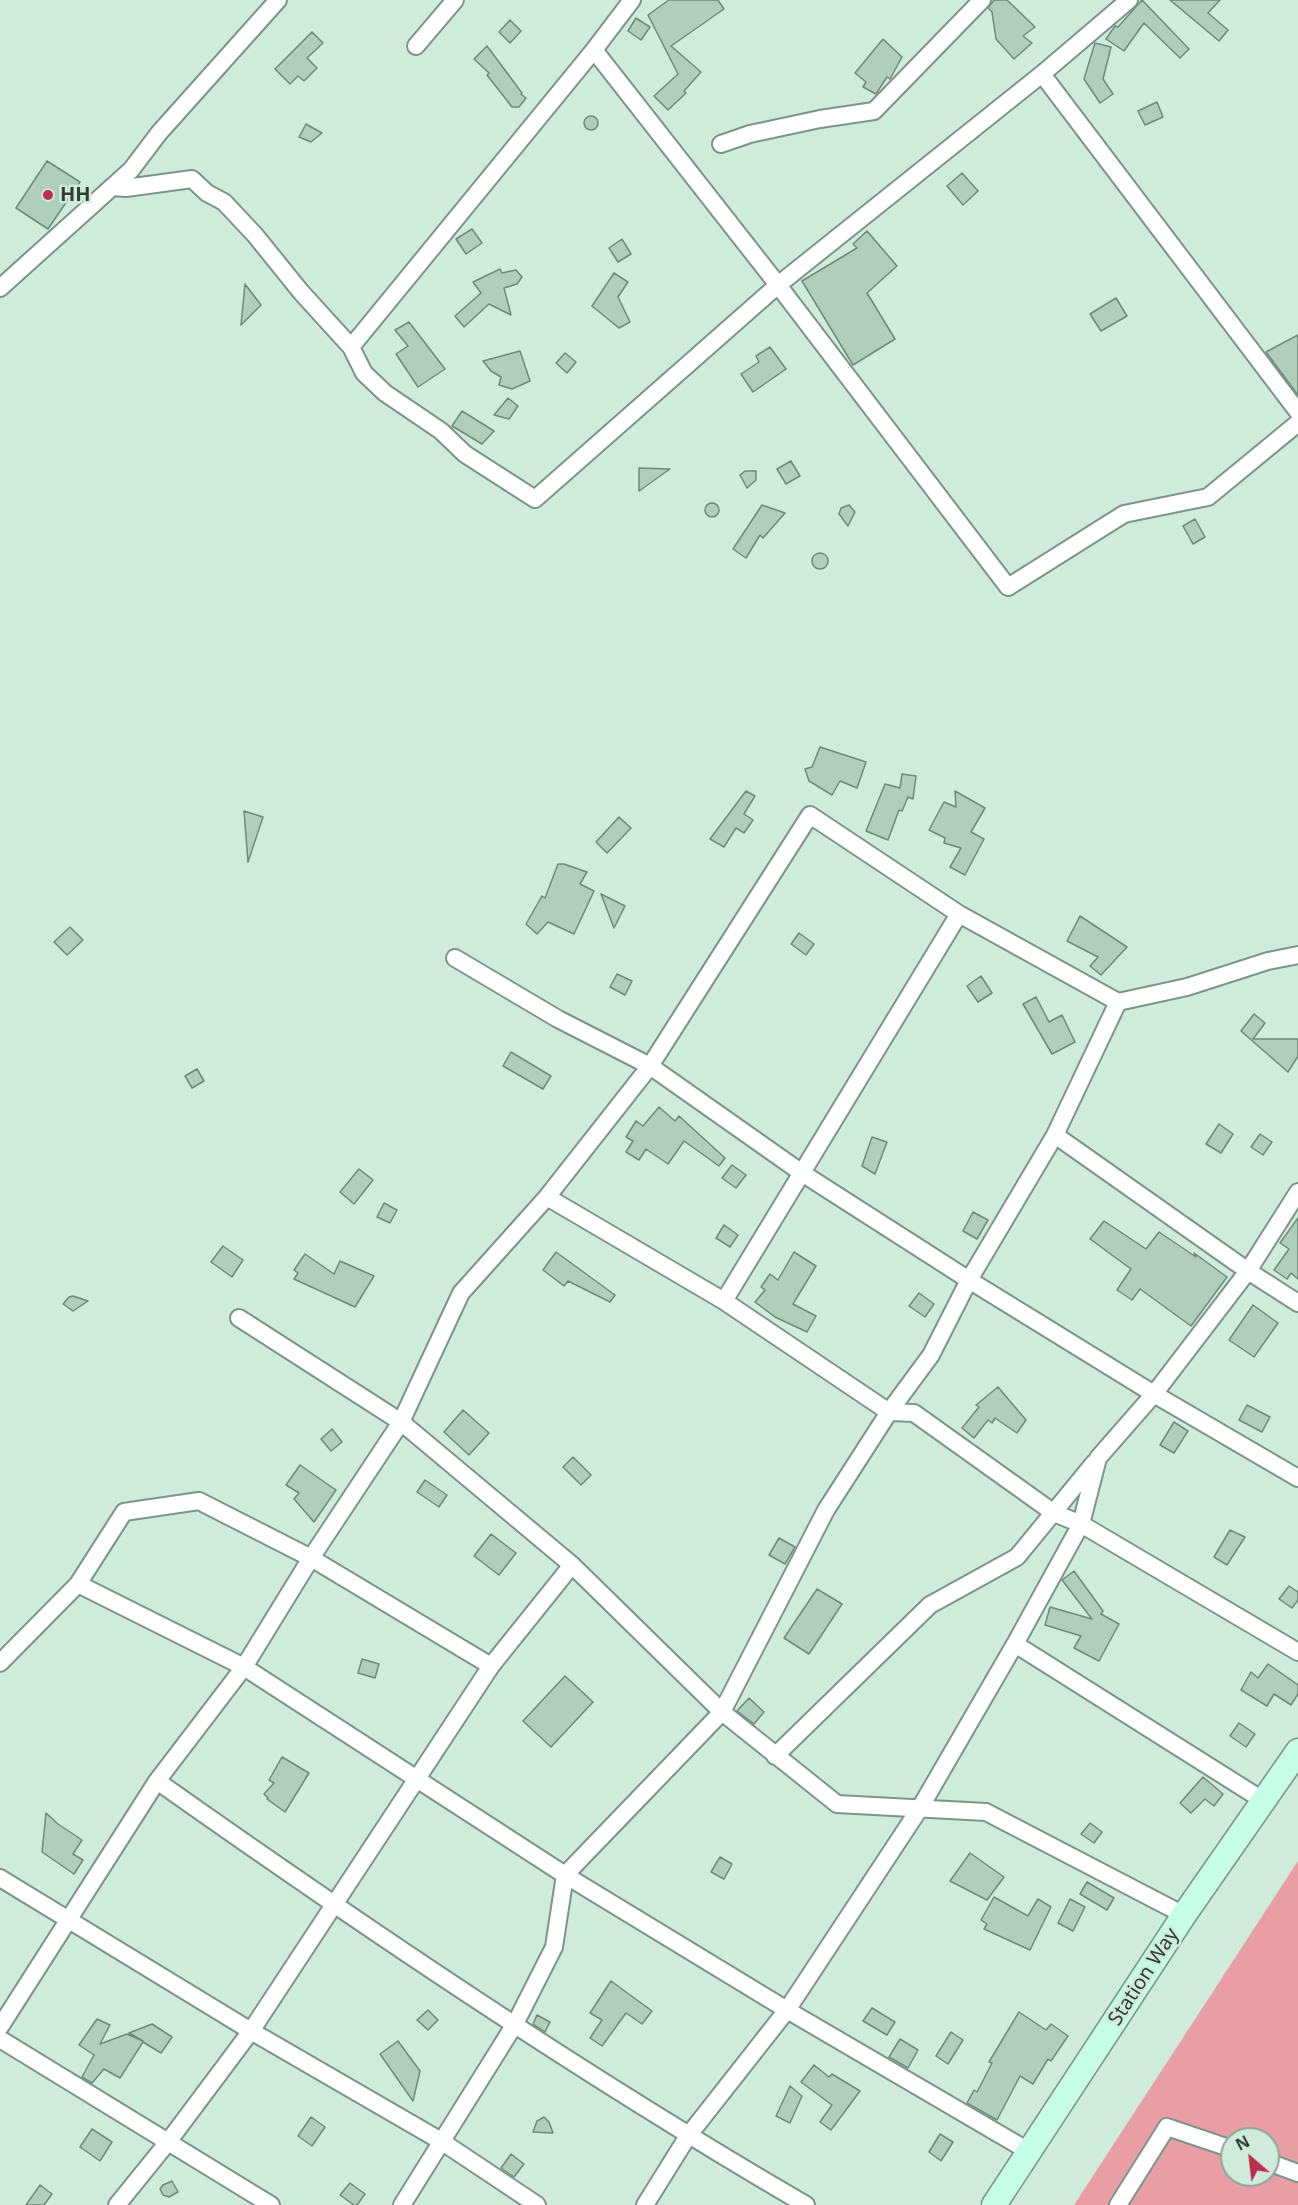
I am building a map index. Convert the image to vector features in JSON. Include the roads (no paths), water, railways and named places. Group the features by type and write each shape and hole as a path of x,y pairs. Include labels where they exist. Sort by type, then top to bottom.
{"main road":[{"name":"Station Way","path":"994,2205 1184,1915 1298,1751"}],"street":[{"path":"0,288 131,171 159,133 278,0"},
{"path":"416,46 455,0"},
{"path":"351,347 594,50 632,0"},
{"path":"721,144 750,134 820,119 874,111 982,0"},
{"path":"113,187 126,188 192,179 207,193 224,202 351,347 364,373 385,393 441,431 465,454 535,499 777,285 1042,74 1129,0"},
{"path":"594,50 1008,587 1124,514 1208,497 1298,423"},
{"path":"1042,74 1298,412"},
{"path":"0,2027 157,1781 244,1667 311,1558 401,1422 461,1293 547,1197 650,1066 810,815 959,914 1118,1002 1186,987 1268,961 1298,955"},
{"path":"724,1300 959,914"},
{"path":"455,958 558,1019 650,1066 802,1173 969,1280 1154,1394 1298,1478"},
{"path":"402,2205 515,2024 554,1947 565,1875 722,1712 826,1510 889,1412 932,1355 969,1280 1055,1134 1118,1002"},
{"path":"1055,1134 1248,1271 1298,1303"},
{"path":"775,1756 930,1605 1017,1557 1154,1394 1248,1271 1298,1192"},
{"path":"547,1197 724,1300 889,1412 914,1413 1054,1513 1081,1524 1298,1652"},
{"path":"239,1318 401,1422 572,1565 722,1712 837,1804 986,1812 1184,1915"},
{"path":"645,2205 688,2136 787,2010 920,1808 1081,1524 1098,1458"},
{"path":"0,1663 78,1584 124,1512 199,1501 311,1558 491,1666"},
{"path":"117,2205 168,2142 251,2031 491,1666 572,1565"},
{"path":"78,1584 244,1667 565,1875 787,2010 1030,2152"},
{"path":"1015,1644 1264,1801"},
{"path":"157,1781 334,1906 688,2136 806,2205"},
{"path":"0,1878 251,2031 441,2141 537,2205"},
{"path":"0,2039 271,2205"},
{"path":"1118,2205 1167,2127 1220,2145"},
{"path":"1280,2166 1298,2173"}],"place":[{"name":"HH","path":"48,195"}]}
